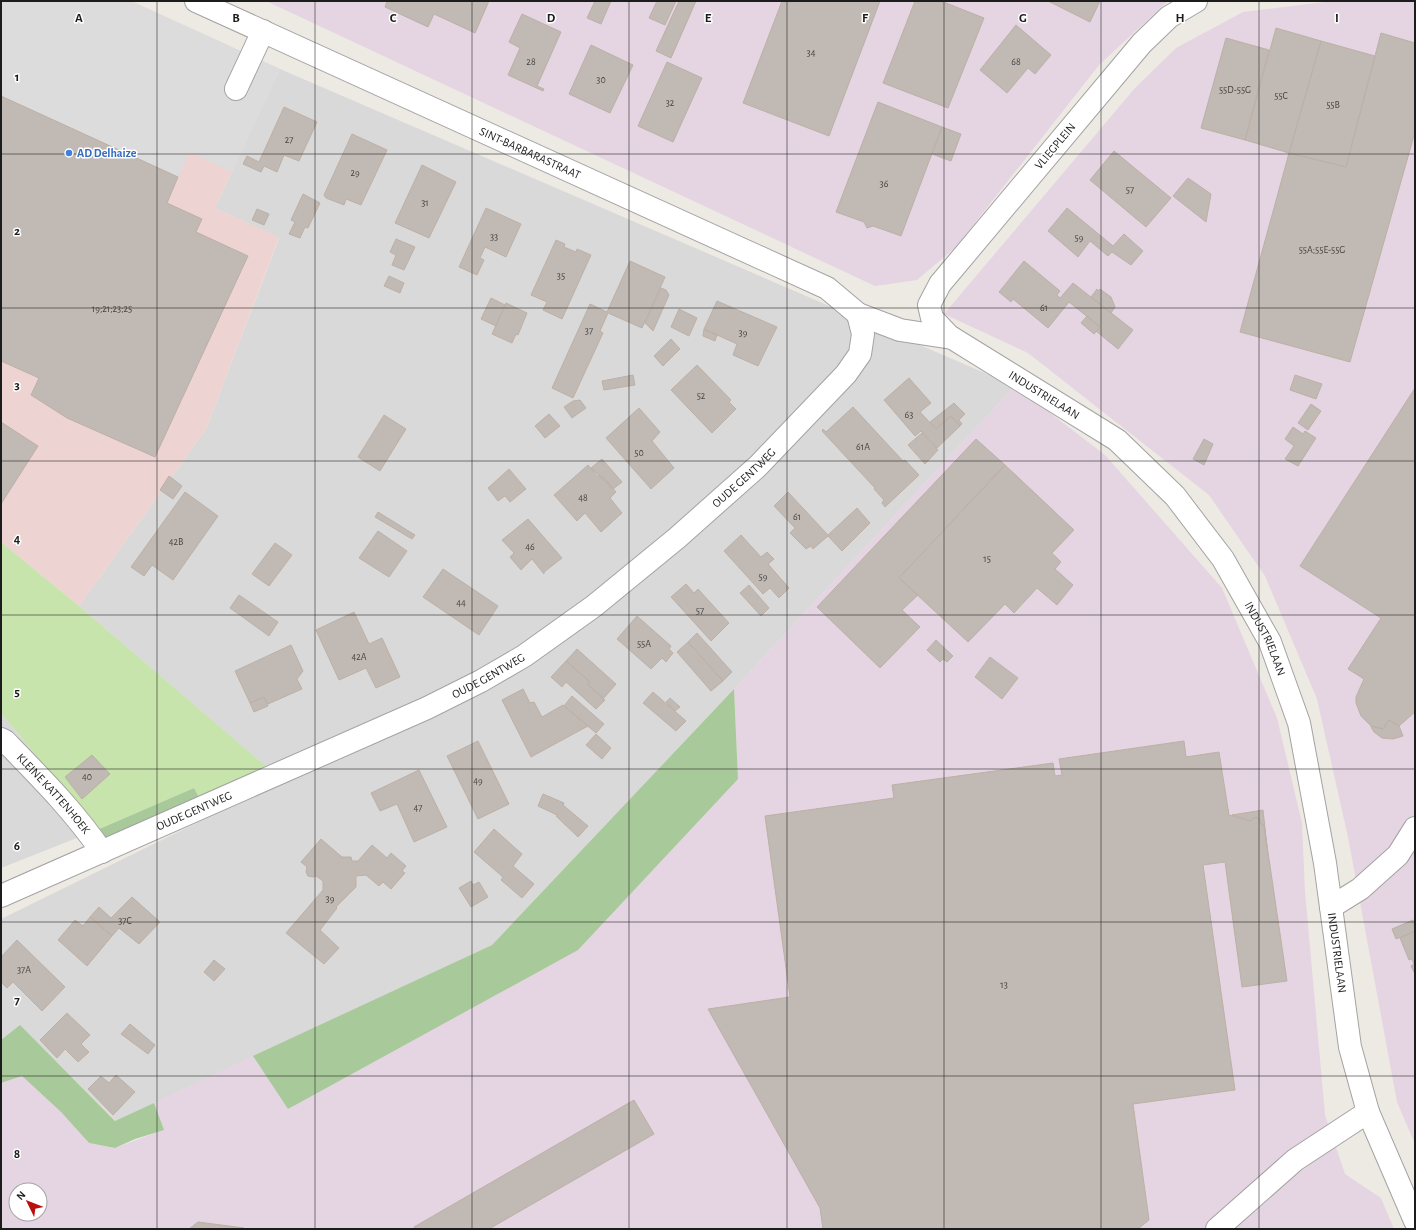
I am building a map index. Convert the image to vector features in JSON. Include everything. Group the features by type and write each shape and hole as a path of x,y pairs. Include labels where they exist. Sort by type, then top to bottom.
{"street":[{"name":"SINT-BARBARASTRAAT","path":"196,1 827,288 858,314 900,330 952,338"},
{"name":"VLIEGPLEIN","path":"929,305 940,284 1116,72 1168,17 1196,1"},
{"path":"236,89 263,31"},
{"name":"INDUSTRIELAAN","path":"929,305 932,318 952,338 1117,440 1175,496 1223,559 1270,642 1299,724 1325,863 1350,1047 1368,1112 1415,1221"},
{"name":"OUDE GENTWEG","path":"1,896 427,708 481,681 524,656 594,606 677,538 758,466 846,374 860,354 863,334 858,314"},
{"name":"KLEINE KATTENHOEK","path":"1,739 6,741 67,804 84,824 102,852"},
{"path":"1331,907 1360,889 1398,855 1415,828"},
{"path":"1217,1229 1295,1160 1368,1112"}],"shaded area":[{"path":"1,1 131,1 280,69 215,208 279,237 206,429 79,606 1,542"},
{"path":"1,1 131,1 280,69 232,172 190,152 178,177 1,96"},
{"path":"266,1 1168,1 1099,65 956,247 917,280 875,286"},
{"path":"1333,1 1415,1 1415,1144 1397,1102 1348,837 1317,699 1265,576 1209,495 1028,353 944,314 1135,88 1176,48 1243,12"},
{"path":"280,69 1015,386 734,689 492,945 116,1121 20,1026 1,1040 1,919 282,781 79,606 206,429 279,238 215,208"},
{"path":"1015,386 1105,455 1222,588 1277,718 1302,823 1305,892 1325,1115 1345,1174 1381,1198 1394,1229 1,1229 1,1083 22,1076 61,1112 89,1143 115,1148 163,1130 154,1103 253,1056 289,1109 738,779 734,689"},
{"path":"1,713 97,830 1,868"}],"green space":[{"path":"1,542 79,606 270,770 201,801 194,788 97,830 1,713"},
{"path":"734,689 738,779 578,950 288,1109 253,1056 492,945"},
{"path":"194,788 201,801 107,844 97,830"},
{"path":"20,1025 115,1121 154,1103 164,1130 135,1139 115,1148 89,1143 61,1112 22,1076 1,1083 1,1040"}],"building":[{"path":"387,1 489,1 475,33 434,14 428,27 385,7"},
{"path":"595,1 611,1 601,24 587,18"},
{"path":"657,1 676,1 665,25 649,18"},
{"path":"679,1 696,1 671,58 656,51"},
{"path":"782,1 880,1 829,136 743,103"},
{"path":"915,1 941,1 984,18 948,108 883,83"},
{"path":"1048,1 1100,1 1090,22"},
{"path":"522,14 561,32 537,86 544,89 543,91 508,75 520,48 509,42"},
{"path":"1016,25 1051,55 1035,74 1028,68 1007,93 980,70"},
{"path":"1276,28 1321,41 1289,153 1245,140"},
{"path":"1381,33 1415,43 1415,132 1350,362 1240,332 1289,153 1346,167"},
{"path":"1226,38 1269,50 1245,140 1201,128"},
{"path":"1321,41 1375,56 1346,167 1289,153"},
{"path":"591,45 633,65 610,113 569,94"},
{"path":"667,62 702,78 673,142 638,126"},
{"path":"1,96 178,177 167,203 202,219 196,232 248,256 155,457 67,418 31,395 39,378 1,361"},
{"path":"878,102 942,127 901,236 873,226 867,228 864,222 836,212"},
{"path":"284,107 317,122 299,161 284,155 277,172 264,166 261,172 243,164 247,156 259,162"},
{"path":"942,127 961,134 951,161 932,154"},
{"path":"352,134 387,150 361,205 346,199 344,205 326,198 324,195"},
{"path":"1114,151 1171,198 1146,227 1090,180"},
{"path":"422,165 456,182 429,238 395,223"},
{"path":"1188,178 1211,194 1206,222 1173,196"},
{"path":"303,194 320,203 308,228 305,227 300,238 289,234 295,222 291,220"},
{"path":"486,208 521,224 506,257 485,247 480,258 484,260 477,275 459,267"},
{"path":"1067,208 1113,246 1124,234 1143,251 1131,265 1112,252 1108,256 1090,241 1078,257 1048,231"},
{"path":"257,209 269,214 264,225 252,220"},
{"path":"396,239 415,247 404,270 392,265 396,255 390,252"},
{"path":"556,240 565,244 564,247 576,252 577,249 591,255 562,319 543,310 547,302 531,295"},
{"path":"630,261 665,277 642,328 608,313 600,331 603,333 573,398 552,388 590,304 607,312"},
{"path":"1024,261 1060,291 1057,295 1060,298 1073,283 1133,330 1118,349 1096,331 1100,327 1069,302 1048,328 1013,299 1011,302 999,292"},
{"path":"389,276 404,283 400,293 384,286"},
{"path":"661,288 666,290 669,295 653,331 645,323"},
{"path":"1097,289 1098,291 1100,289 1111,297 1115,307 1111,313 1091,297"},
{"path":"491,298 505,305 496,326 481,319"},
{"path":"717,301 777,327 758,366 733,355 737,344 704,329"},
{"path":"506,303 527,313 518,335 516,334 512,343 492,334"},
{"path":"679,309 697,318 689,336 671,327"},
{"path":"1087,316 1100,327 1094,334 1081,323"},
{"path":"704,329 717,335 715,341 703,336"},
{"path":"671,339 680,349 663,366 654,356"},
{"path":"697,365 731,400 729,402 736,409 712,433 671,390"},
{"path":"633,375 635,385 604,390 602,381"},
{"path":"1295,375 1322,384 1316,399 1290,390"},
{"path":"909,378 931,403 920,412 936,429 951,416 960,426 937,448 921,431 915,436 884,400"},
{"path":"1415,388 1415,712 1399,726 1389,720 1383,729 1371,726 1361,716 1356,703 1356,697 1364,679 1348,669 1381,618 1300,566"},
{"path":"580,400 586,408 572,418 564,407 573,401"},
{"path":"954,403 965,414 959,420 962,424 960,426 951,416 936,429 930,422"},
{"path":"1311,404 1321,411 1308,430 1298,423"},
{"path":"853,407 903,461 905,460 919,475 885,507 882,503 884,500 874,489 875,488 822,431 823,429 826,432"},
{"path":"639,408 660,432 652,441 674,468 651,489 606,438"},
{"path":"549,414 560,426 545,438 535,426"},
{"path":"384,415 406,429 380,471 358,457"},
{"path":"1,422 38,446 1,504"},
{"path":"1293,427 1303,434 1305,431 1316,438 1298,466 1285,459 1294,446 1285,439"},
{"path":"922,433 938,450 925,464 908,445"},
{"path":"976,439 1005,465 899,578 918,595 902,610 920,627 880,668 817,607"},
{"path":"1204,439 1213,444 1204,465 1193,459"},
{"path":"602,459 622,482 613,489 591,468"},
{"path":"588,465 598,477 599,475 604,478 616,492 610,498 622,513 601,532 585,513 577,521 554,495"},
{"path":"1005,465 1074,530 1052,553 1061,562 1055,569 1073,585 1057,605 1037,588 1014,613 1005,604 968,642 899,578"},
{"path":"509,469 526,489 510,502 505,496 498,501 488,488"},
{"path":"169,476 182,486 173,499 160,490"},
{"path":"185,492 218,516 173,580 152,565 144,576 131,567"},
{"path":"788,492 828,535 857,508 870,523 842,551 828,536 813,549 811,546 806,549 790,533 795,528 774,506"},
{"path":"378,512 415,535 412,539 375,517"},
{"path":"528,519 562,558 544,572 544,574 532,559 521,570 510,557 514,553 502,540"},
{"path":"378,531 407,551 389,577 359,558"},
{"path":"741,535 761,557 767,552 774,559 768,564 789,588 779,598 770,588 763,594 724,551"},
{"path":"275,543 292,555 269,586 252,574"},
{"path":"443,569 498,606 479,635 423,597"},
{"path":"686,584 694,593 698,589 729,623 711,641 671,597"},
{"path":"749,585 769,608 761,616 740,593"},
{"path":"239,595 278,622 269,636 230,608"},
{"path":"354,612 369,644 382,638 400,677 376,688 366,668 339,680 316,630"},
{"path":"637,616 671,646 669,649 673,653 666,662 662,658 651,669 617,639"},
{"path":"697,633 732,672 723,681 688,642"},
{"path":"936,640 953,656 947,662 943,659 940,662 927,650"},
{"path":"688,642 723,681 711,691 677,652"},
{"path":"291,645 303,671 297,679 302,689 268,704 264,697 250,703 235,671"},
{"path":"577,649 616,684 603,699 587,684 590,682 566,661"},
{"path":"990,657 1018,678 1002,699 975,677"},
{"path":"566,661 590,682 587,684 605,700 596,709 566,682 562,687 551,677"},
{"path":"523,689 530,703 534,702 542,717 563,705 588,726 531,757 502,700"},
{"path":"653,692 686,721 676,731 643,703"},
{"path":"572,696 604,724 596,733 564,706"},
{"path":"264,697 268,706 254,712 250,703"},
{"path":"670,698 680,707 675,711 666,702"},
{"path":"1389,720 1399,726 1403,736 1393,739 1382,738 1374,732 1371,727 1383,729"},
{"path":"596,734 611,748 602,759 586,745"},
{"path":"478,741 509,804 478,819 447,756"},
{"path":"1184,741 1186,757 1219,752 1229,815 1251,821 1253,818 1257,817 1261,824 1264,825 1287,981 1242,987 1225,862 1203,865 1235,1090 1133,1104 1149,1220 1138,1229 823,1229 820,1208 708,1009 790,997 765,816 894,798 892,785 1053,763 1055,776 1062,775 1059,759"},
{"path":"92,755 110,774 82,799 65,777"},
{"path":"419,770 447,827 414,842 397,804 380,811 371,793"},
{"path":"543,794 564,803 563,805 588,826 578,837 556,816 557,815 538,806"},
{"path":"1263,810 1267,847 1264,825 1261,824 1258,818 1253,818 1251,821 1232,815"},
{"path":"494,829 522,854 513,866 534,884 522,898 501,880 503,877 474,852"},
{"path":"321,839 342,857 351,857 352,861 358,861 372,845 387,858 391,853 406,866 402,871 405,873 391,889 383,882 379,886 366,875 356,876 356,887 336,907 337,908 320,930 339,948 324,964 286,933 323,890 323,881 316,876 308,876 306,872 307,867 301,862"},
{"path":"471,881 473,885 479,882 488,897 471,907 459,888"},
{"path":"132,897 160,922 139,944 119,928 112,936 90,917 99,907 111,918"},
{"path":"90,917 112,936 87,966 58,940 75,920 83,926"},
{"path":"1413,920 1415,931 1396,939 1392,929"},
{"path":"1415,931 1415,974 1411,966 1414,964 1412,959 1409,960 1400,938"},
{"path":"17,940 65,987 42,1011 13,982 7,988 1,982 1,957"},
{"path":"214,960 225,969 214,981 204,972"},
{"path":"67,1013 90,1035 81,1044 89,1052 78,1062 65,1049 57,1058 40,1040"},
{"path":"130,1024 155,1045 148,1054 121,1034"},
{"path":"116,1075 135,1092 113,1115 88,1089 101,1076 109,1083"},
{"path":"634,1100 654,1134 489,1229 415,1229 414,1227"},
{"path":"198,1222 244,1228 245,1229 189,1229"}],"place":[{"name":"AD Delhaize","path":"69,153"}]}
